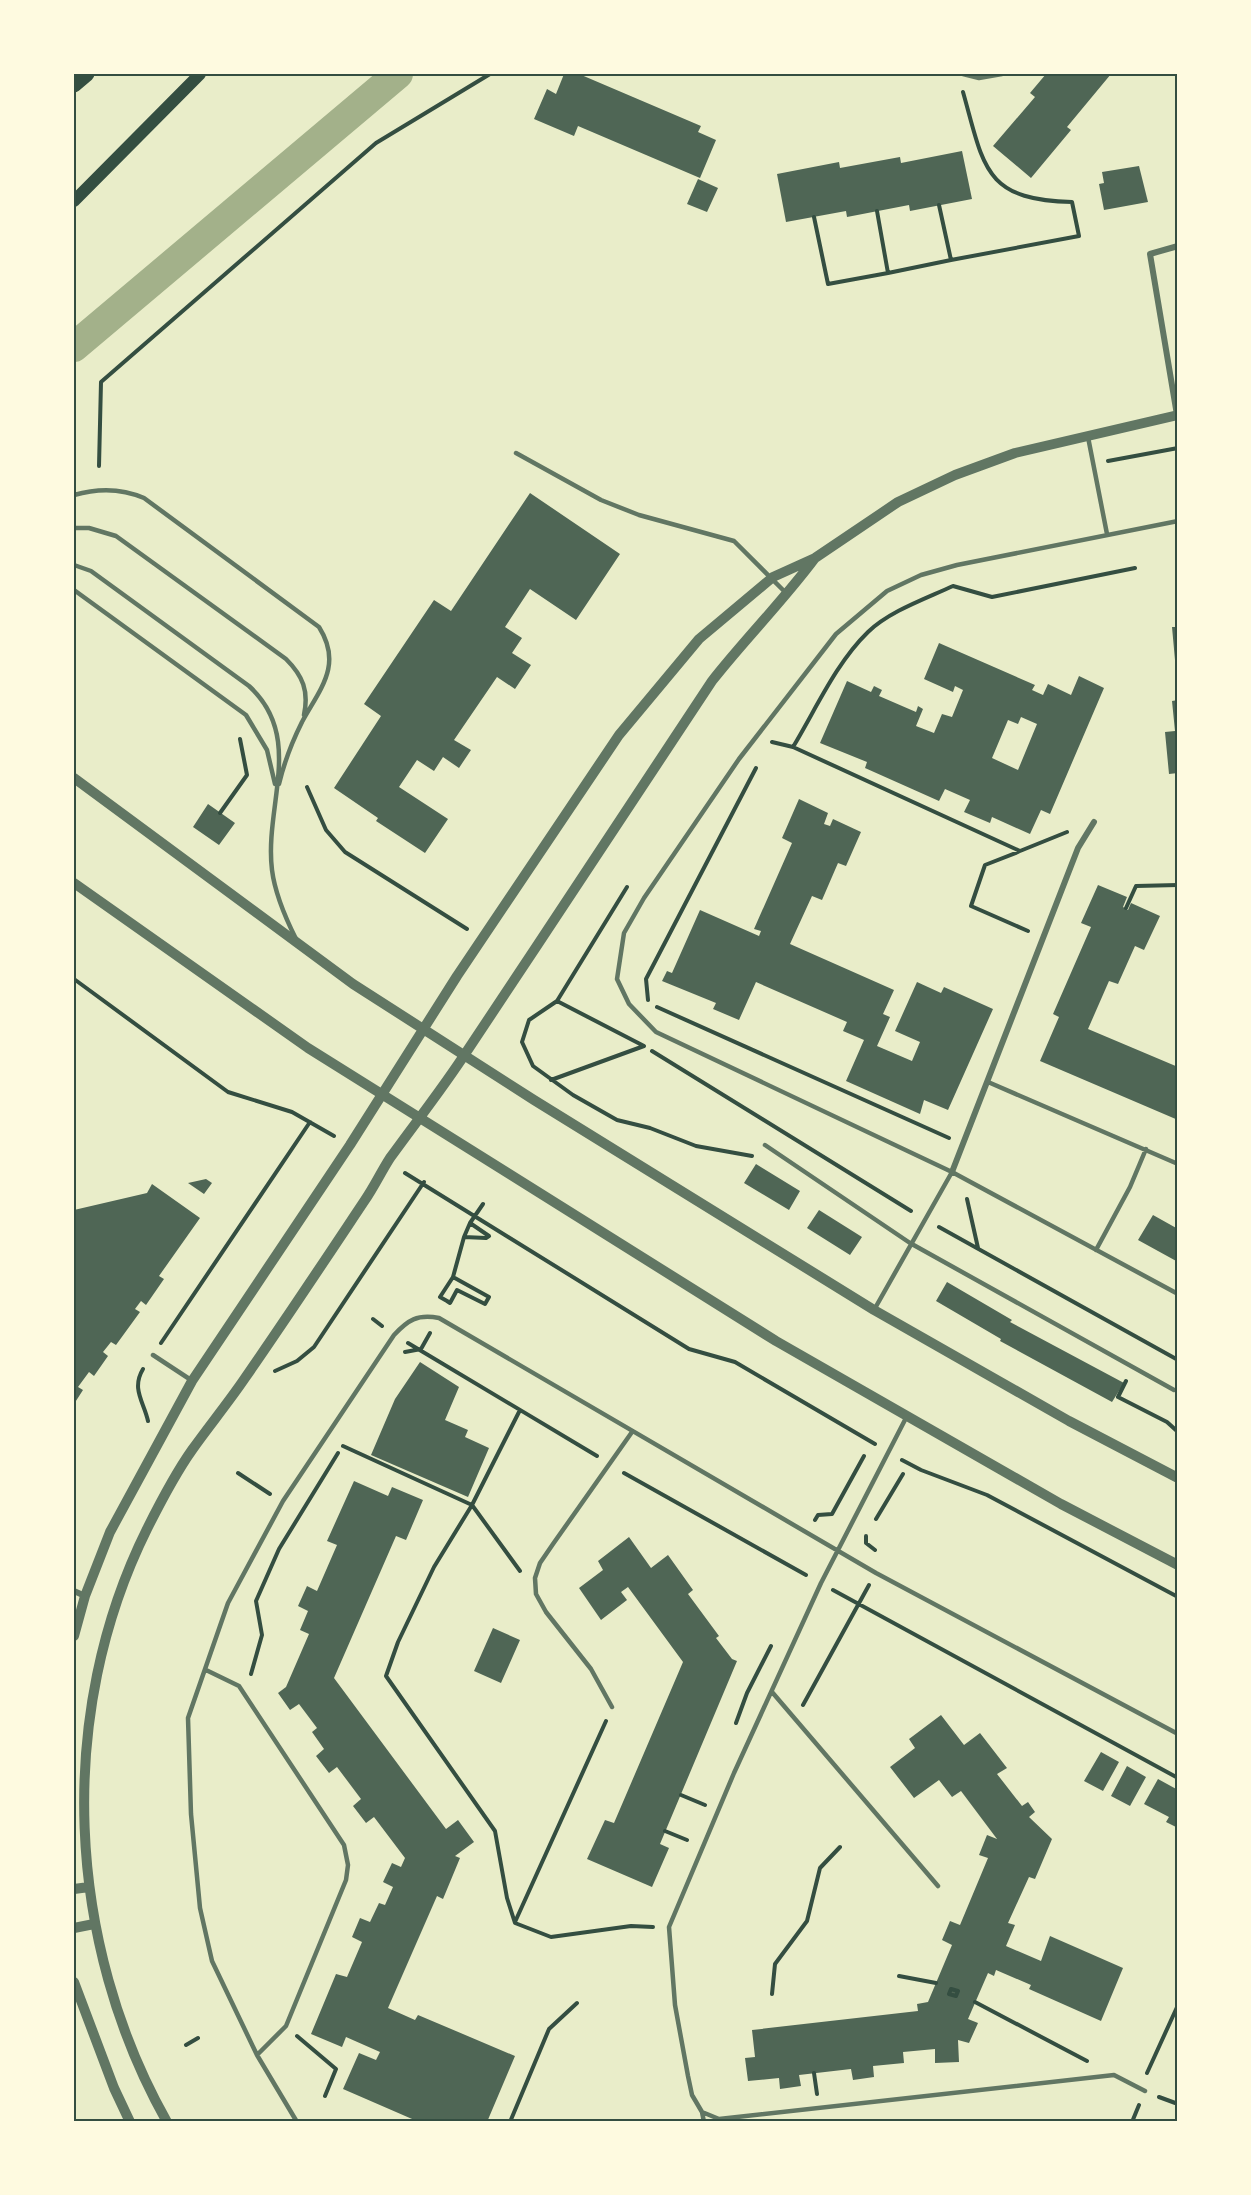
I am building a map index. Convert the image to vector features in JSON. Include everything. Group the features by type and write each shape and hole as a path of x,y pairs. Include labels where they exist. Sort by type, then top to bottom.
{"main road":[{"path":"74,85 87,74"},
{"path":"74,201 200,74"}],"street":[{"path":"74,1636 85,1596 110,1532 192,1381 350,1145 423,1028 619,735 699,639 773,577 815,558 898,502 955,475 1015,453 1088,434 1177,415 1150,254 1178,246"},
{"path":"167,2121 135,2056 94,1924 88,1887 83,1806 89,1716 102,1651 123,1584 147,1529 189,1453 243,1381 387,1164 465,1055 712,681 749,634 788,595 815,558"},
{"path":"74,778 353,984 874,1310 1069,1421 1178,1478"},
{"path":"952,1172 1078,848 1094,822"},
{"path":"74,883 285,1033 381,1096 776,1341 1061,1504 1178,1565"},
{"path":"74,1591 85,1596"},
{"path":"74,1889 88,1887"},
{"path":"74,1928 94,1924"},
{"path":"74,1982 114,2088 130,2121"}],"lane":[{"path":"963,74 979,78 1002,74"},
{"path":"1088,434 1107,534"},
{"path":"516,453 620,507 734,541 773,577 788,595"},
{"path":"74,495 86,491 118,490 144,498 319,627 329,651 328,673 303,721 285,764 276,802"},
{"path":"1178,521 957,565 921,575 887,591 878,598 836,634 739,759 644,898 624,933 617,979 629,1004 656,1032 952,1172 1178,1294"},
{"path":"74,528 89,528 116,536 286,659 303,678 306,700 303,721"},
{"path":"74,565 99,576 256,692 270,711 277,731 272,870 285,915 299,944"},
{"path":"74,590 246,716 267,750 274,778 276,802"},
{"path":"988,1082 1178,1164"},
{"path":"765,1145 910,1243 1174,1390"},
{"path":"1096,1250 1130,1187 1146,1149"},
{"path":"874,1310 952,1172"},
{"path":"297,2121 257,2055 212,1961 200,1908 191,1814 188,1718 228,1603 275,1516 394,1335 406,1322 417,1316 439,1318 876,1573 1178,1734"},
{"path":"153,1355 192,1381"},
{"path":"704,2121 702,2112 692,2095 684,2056 675,2005 669,1927 821,1583 907,1416"},
{"path":"612,1707 591,1669 546,1612 536,1594 535,1578 540,1563 632,1432"},
{"path":"206,1670 239,1686 344,1845 348,1865 346,1880 286,2026 257,2055"},
{"path":"772,1692 938,1886"},
{"path":"702,2112 719,2119 1114,2075 1145,2091"}],"path":[{"path":"99,466 101,381 376,143 490,74"},
{"path":"814,217 828,284 1079,237 1072,201 1040,201 1019,195 999,181 984,164 961,85"},
{"path":"939,206 951,260"},
{"path":"877,211 888,273"},
{"path":"1093,464 1178,448"},
{"path":"793,747 850,653 869,631 904,609 952,586 992,597 1135,568"},
{"path":"220,813 247,775 238,733"},
{"path":"765,752 770,741 793,747 1020,851"},
{"path":"759,762 646,979 648,1003 963,1145"},
{"path":"306,787 326,830 345,852 466,929"},
{"path":"1042,938 970,906 985,865 1094,822"},
{"path":"1126,908 1136,886 1178,885"},
{"path":"627,887 557,1001 529,1020 522,1041 532,1066 617,1120 650,1128 696,1146 753,1156"},
{"path":"74,979 228,1092 272,1104 350,1145"},
{"path":"557,1001 644,1046 924,1219 1178,1360"},
{"path":"551,1080 644,1046"},
{"path":"150,1430 137,1384 141,1373 310,1122"},
{"path":"387,1164 424,1182 689,1349 735,1362 921,1470 987,1495 1178,1597"},
{"path":"962,1178 978,1248"},
{"path":"243,1381 277,1370 308,1353 424,1182"},
{"path":"453,1277 489,1297 485,1304 457,1290 450,1303 440,1297 453,1277 470,1223 483,1204"},
{"path":"464,1237 486,1238 489,1236 470,1223"},
{"path":"421,1349 447,1301"},
{"path":"373,1319 394,1335 421,1349 609,1464 1178,1779"},
{"path":"400,1356 406,1351 421,1349"},
{"path":"515,1923 507,1898 495,1831 386,1676 398,1642 434,1567 472,1505 520,1410"},
{"path":"251,1675 262,1635 256,1601 279,1549 349,1436"},
{"path":"343,1446 472,1505 536,1594"},
{"path":"808,1534 818,1515 832,1514 864,1456"},
{"path":"238,1473 261,1488"},
{"path":"872,1524 903,1474"},
{"path":"795,1719 884,1557 866,1543 866,1534"},
{"path":"515,1923 612,1707"},
{"path":"681,1795 708,1807"},
{"path":"665,1831 693,1843"},
{"path":"772,1994 775,1964 807,1922 820,1868 840,1847"},
{"path":"515,1923 551,1937 631,1926 669,1927"},
{"path":"899,1976 936,1983"},
{"path":"510,2121 549,2029 577,2002"},
{"path":"975,2002 1114,2075"},
{"path":"1145,2091 1144,2078 1178,2005"},
{"path":"295,2035 336,2069 325,2096"},
{"path":"186,2044 198,2038"},
{"path":"814,2073 817,2096"}],"building":[{"path":"564,74 579,74 701,126 698,132 716,140 700,178 578,126 574,136 534,119 547,89 556,94"},
{"path":"1046,74 1111,74 1067,127 1071,130 1031,178 993,146 1035,97 1030,93"},
{"path":"962,151 972,199 910,211 909,205 847,217 846,211 786,222 777,174 839,162 840,168 900,157 901,163"},
{"path":"1139,166 1148,202 1104,210 1099,184 1104,183 1102,172"},
{"path":"698,179 718,188 707,212 687,204"},
{"path":"530,493 620,554 576,620 530,589 505,627 522,638 512,653 531,665 515,689 497,677 454,740 471,750 459,768 443,757 434,771 417,760 399,787 448,819 425,853 376,821 378,818 334,788 381,716 364,704 434,600 451,611"},
{"path":"1172,627 1178,627 1178,671 1176,671"},
{"path":"939,643 1035,685 1032,690 1043,695 1048,684 1071,695 1079,676 1104,688 1050,814 1041,810 1030,834 992,817 990,823 964,812 970,800 945,789 939,801 865,768 867,762 820,743 847,681 871,692 874,686 882,690 879,696 916,712 918,706 923,709 916,726 934,733 942,714 952,717 963,690 955,686 953,692 924,679","holes":["1021,717 1037,724 1018,770 992,758 1008,720 1018,724"]},
{"path":"1178,700 1178,773 1169,774 1165,732 1175,731 1172,701"},
{"path":"799,799 828,813 824,824 830,826 833,819 861,832 846,866 838,863 822,900 812,896 790,944 894,990 883,1014 890,1017 877,1046 912,1061 920,1042 895,1031 917,982 941,993 944,987 993,1009 948,1110 924,1100 920,1114 846,1081 864,1040 843,1031 847,1022 756,982 739,1020 713,1009 716,1003 662,981 667,971 672,973 700,910 759,936 761,931 754,929 792,843 782,838"},
{"path":"208,804 235,823 219,845 193,827"},
{"path":"1098,885 1127,897 1123,907 1128,910 1131,903 1160,916 1144,950 1135,946 1118,984 1109,981 1088,1029 1178,1067 1178,1120 1040,1061 1059,1017 1053,1014 1091,927 1081,923"},
{"path":"756,1164 800,1191 789,1210 744,1183"},
{"path":"206,1179 212,1183 204,1194 188,1183"},
{"path":"152,1184 200,1218 159,1276 164,1279 146,1305 141,1301 135,1309 140,1312 116,1345 111,1342 103,1352 108,1356 94,1376 89,1372 78,1387 83,1390 74,1404 74,1210 147,1193"},
{"path":"819,1210 862,1237 850,1255 807,1228"},
{"path":"1153,1215 1178,1229 1178,1262 1138,1240"},
{"path":"947,1282 1012,1320 1010,1322 1124,1383 1112,1402 1000,1341 1001,1339 936,1301"},
{"path":"420,1362 459,1387 445,1420 468,1430 465,1437 489,1448 468,1497 371,1455 395,1399"},
{"path":"354,1481 388,1496 392,1487 423,1500 406,1540 396,1536 334,1678 446,1829 458,1820 474,1842 455,1856 460,1858 443,1899 437,1896 388,2008 415,2020 418,2015 515,2056 487,2122 419,2122 343,2089 359,2053 376,2060 380,2052 346,2037 342,2047 311,2034 336,1974 347,1977 362,1942 352,1937 360,1918 370,1922 379,1903 385,1905 393,1887 383,1882 392,1863 401,1867 405,1858 374,1817 366,1823 353,1806 361,1799 337,1767 329,1773 316,1756 324,1749 312,1732 317,1728 299,1704 290,1710 278,1693 286,1687 309,1634 300,1630 308,1611 298,1606 307,1586 317,1591 337,1545 327,1541"},
{"path":"629,1537 651,1568 668,1555 693,1590 688,1594 719,1636 716,1638 732,1659 737,1661 660,1844 669,1848 652,1887 587,1859 605,1820 614,1823 683,1662 628,1587 621,1592 627,1600 601,1620 579,1588 603,1570 598,1561"},
{"path":"493,1628 520,1640 501,1683 474,1671"},
{"path":"941,1715 964,1745 980,1733 1007,1768 997,1774 1022,1806 1028,1802 1035,1812 1029,1817 1052,1839 1035,1879 1029,1877 1008,1923 1015,1925 1006,1946 1041,1961 1050,1936 1123,1968 1101,2021 1029,1989 1031,1985 996,1970 994,1976 988,1973 968,2019 978,2023 969,2043 958,2040 959,2062 935,2063 935,2049 903,2052 904,2063 873,2066 874,2077 853,2080 851,2069 799,2075 801,2086 780,2089 779,2078 748,2081 745,2058 755,2057 752,2030 918,2011 917,2004 928,2002 952,1945 942,1940 950,1921 960,1925 988,1858 979,1855 987,1835 997,1839 961,1791 952,1797 939,1780 914,1798 890,1767 915,1748 909,1739"},
{"path":"1101,1752 1119,1762 1103,1791 1084,1781"},
{"path":"1127,1766 1146,1777 1130,1806 1111,1796"},
{"path":"1158,1779 1178,1790 1178,1828 1166,1822 1169,1817 1144,1804"}],"waterway":[{"path":"74,347 398,74"}]}
